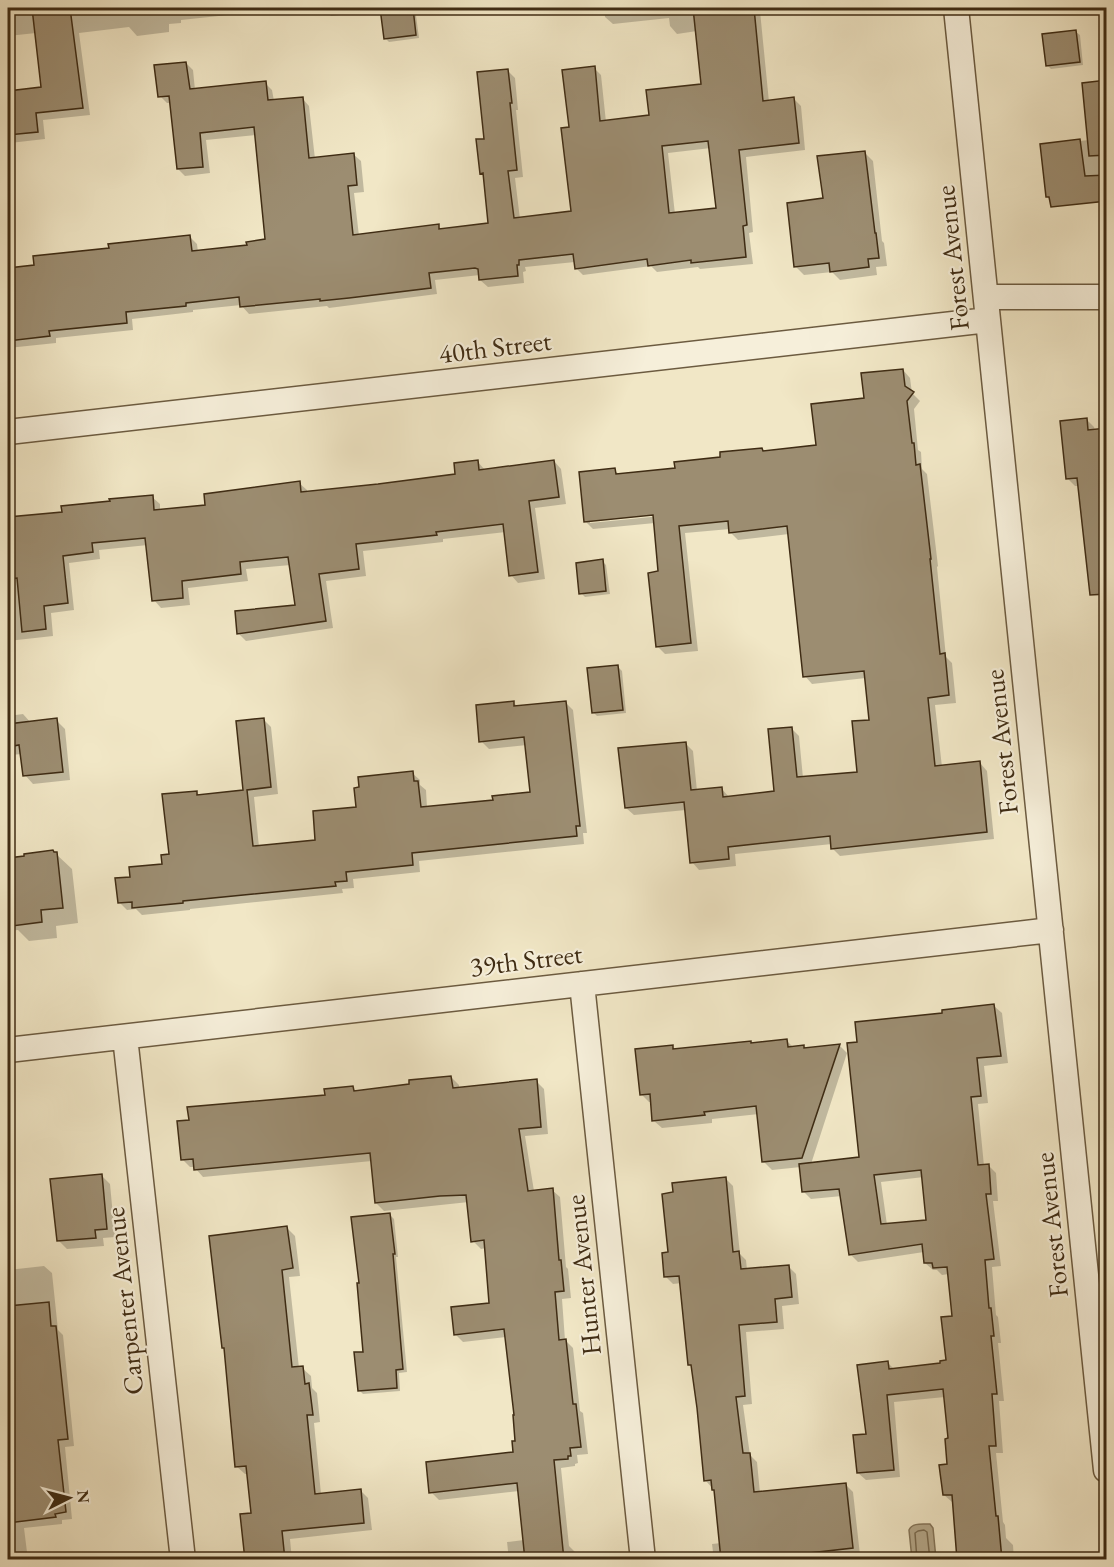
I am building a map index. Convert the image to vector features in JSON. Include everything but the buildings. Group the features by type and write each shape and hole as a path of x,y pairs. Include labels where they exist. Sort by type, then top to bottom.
{"street":[{"name":"Forest Avenue","path":"956,8 1051,930 1102,1375 1107,1470"},
{"name":"40th Street","path":"8,432 987,309 1107,297"},
{"name":"39th Street","path":"8,1050 1051,930"},
{"name":"Hunter Avenue","path":"582,984 643,1560"},
{"name":"Carpenter Avenue","path":"124,1037 183,1560"}],"water":[{"path":"919,1524 930,1524 933,1528 936,1559 912,1559 910,1528"}]}
